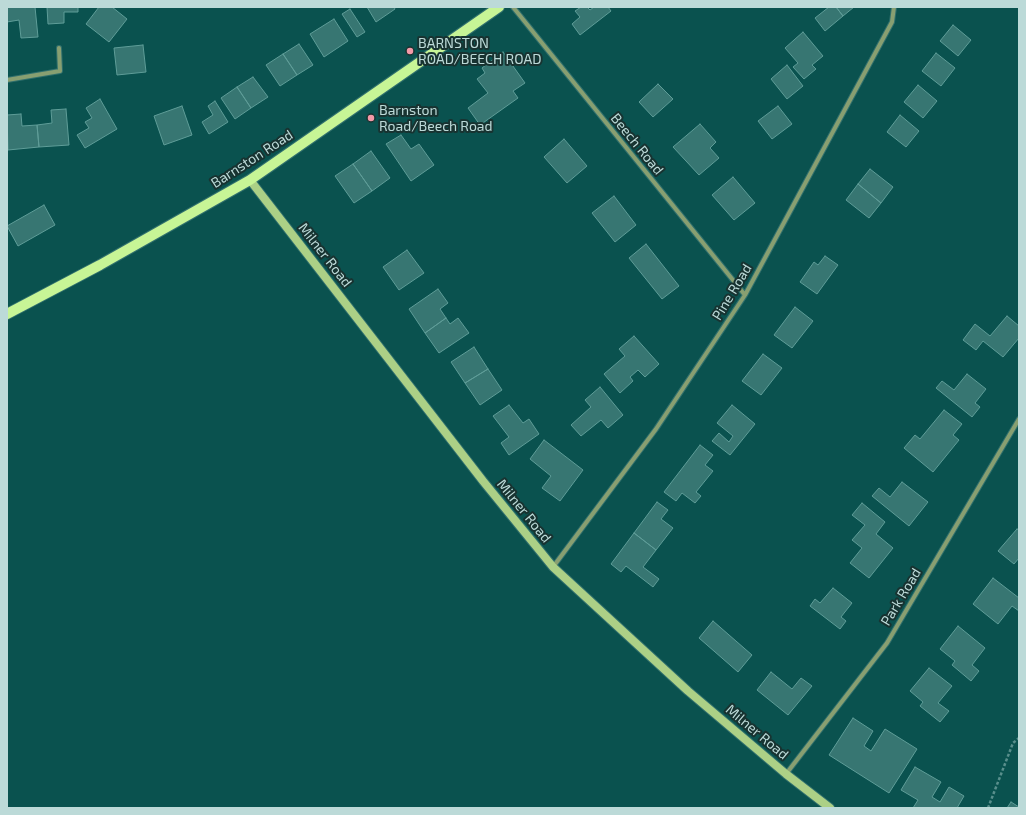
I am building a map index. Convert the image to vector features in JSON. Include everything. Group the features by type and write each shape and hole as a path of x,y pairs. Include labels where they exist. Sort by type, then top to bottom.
{"main road":[{"name":"Barnston Road","path":"7,314 100,265 250,180 499,7"}],"street":[{"name":"Beech Road","path":"513,7 745,295"},
{"name":"Pine Road","path":"553,567 656,429 745,295 892,22 894,7"},
{"path":"7,80 60,71 59,48"},
{"name":"Milner Road","path":"250,180 483,481 553,567 688,691 786,774 830,808"},
{"name":"Park Road","path":"786,774 887,643 1019,420"}],"path":[{"path":"988,808 1013,743 1019,738"}],"building":[{"path":"7,7 35,7 38,37 21,38 19,20 7,22"},
{"path":"47,7 78,7 78,12 64,12 64,23 48,24"},
{"path":"99,7 112,7 127,19 109,42 86,24"},
{"path":"367,7 394,7 395,9 376,22"},
{"path":"581,7 587,7 590,10 594,7 608,7 611,11 580,35 572,24 580,17 575,11"},
{"path":"829,7 836,7 843,16 825,31 815,18"},
{"path":"836,7 854,7 843,16"},
{"path":"350,9 365,32 357,37 342,14"},
{"path":"334,19 348,41 324,57 310,34"},
{"path":"953,25 971,40 958,56 940,41"},
{"path":"803,32 823,56 812,65 816,69 804,79 793,67 798,63 785,48"},
{"path":"299,44 313,65 297,75 283,54"},
{"path":"143,45 146,72 117,75 114,48"},
{"path":"503,52 525,83 513,91 518,98 480,125 468,108 488,93 477,79 485,73 482,68"},
{"path":"936,53 955,68 941,86 922,71"},
{"path":"283,54 297,75 280,86 266,65"},
{"path":"787,65 803,86 787,99 771,79"},
{"path":"253,77 268,97 251,108 237,87"},
{"path":"658,84 673,99 653,117 639,102"},
{"path":"918,85 937,101 923,118 904,102"},
{"path":"237,87 251,108 235,119 221,98"},
{"path":"100,99 117,129 85,148 77,135 89,128 85,122 92,118 86,108"},
{"path":"215,101 228,122 209,134 202,122 213,115 208,106"},
{"path":"182,106 192,135 164,145 154,116"},
{"path":"778,106 792,124 772,139 758,121"},
{"path":"66,109 69,145 39,147 37,125 52,123 51,110"},
{"path":"21,114 22,126 37,125 39,147 8,150 7,115"},
{"path":"900,115 919,131 906,147 887,132"},
{"path":"700,124 716,142 710,148 719,158 699,175 673,147"},
{"path":"401,135 411,149 419,144 434,165 411,181 386,144"},
{"path":"564,139 587,166 567,183 544,157"},
{"path":"371,151 390,178 372,191 353,164"},
{"path":"353,164 372,191 354,203 335,176"},
{"path":"870,169 893,187 881,203 858,184"},
{"path":"733,177 755,203 734,220 712,195"},
{"path":"858,184 881,203 869,218 846,200"},
{"path":"614,196 636,225 615,242 592,213"},
{"path":"44,205 55,225 18,246 7,226"},
{"path":"646,244 679,286 662,299 629,258"},
{"path":"407,250 424,273 399,290 383,267"},
{"path":"825,256 838,265 817,294 800,282 814,262 818,265"},
{"path":"438,289 448,303 440,309 446,318 425,333 409,309"},
{"path":"795,307 813,321 792,348 774,335"},
{"path":"1007,316 1019,326 1019,338 1003,357 983,341 976,350 963,340 975,324 990,336"},
{"path":"446,318 450,324 458,318 469,333 439,353 425,333"},
{"path":"634,336 659,364 645,377 638,370 630,377 633,381 620,393 604,374 625,356 619,349"},
{"path":"474,347 488,369 465,383 451,362"},
{"path":"763,354 782,368 761,395 742,381"},
{"path":"488,369 502,390 480,405 465,383"},
{"path":"967,374 986,389 975,403 980,407 972,417 936,388 942,381 954,390"},
{"path":"600,387 623,415 608,428 601,420 581,436 571,425 591,407 585,400"},
{"path":"509,405 523,423 529,419 539,434 509,455 501,443 509,437 493,416"},
{"path":"732,405 755,424 730,455 712,441 719,433 729,442 733,436 717,423"},
{"path":"944,410 962,424 953,435 959,440 933,472 904,448 915,435 920,439"},
{"path":"544,440 583,470 560,501 542,488 551,476 530,459"},
{"path":"700,445 713,455 705,465 713,471 696,492 701,496 695,503 682,493 676,501 664,492"},
{"path":"902,482 928,502 909,526 872,496 879,488 890,497"},
{"path":"657,502 668,510 661,519 673,528 656,550 634,533"},
{"path":"862,503 885,522 876,534 893,548 869,578 850,563 862,548 852,540 865,525 852,515"},
{"path":"1017,529 1019,530 1019,558 1014,564 998,551"},
{"path":"634,533 656,550 643,567 659,579 653,587 626,566 621,572 611,564"},
{"path":"993,578 1019,598 1019,611 1012,606 998,624 973,604"},
{"path":"833,588 852,603 841,617 846,621 840,629 810,606 815,599 820,603"},
{"path":"713,621 752,655 738,672 699,638"},
{"path":"958,626 985,648 972,665 979,671 971,681 952,665 955,661 940,649"},
{"path":"929,668 952,686 938,703 949,711 940,722 920,706 923,702 910,691"},
{"path":"771,672 792,689 801,678 812,686 788,715 757,690"},
{"path":"853,718 873,731 864,746 871,751 885,729 917,749 889,793 829,755"},
{"path":"915,767 941,782 932,797 940,802 949,787 964,796 957,808 913,808 918,800 901,790"},
{"path":"1011,802 1019,807 1019,808 1007,808"}],"place":[{"name":"BARNSTON ROAD/BEECH ROAD","path":"410,51"},
{"name":"Barnston Road/Beech Road","path":"371,118"}]}
